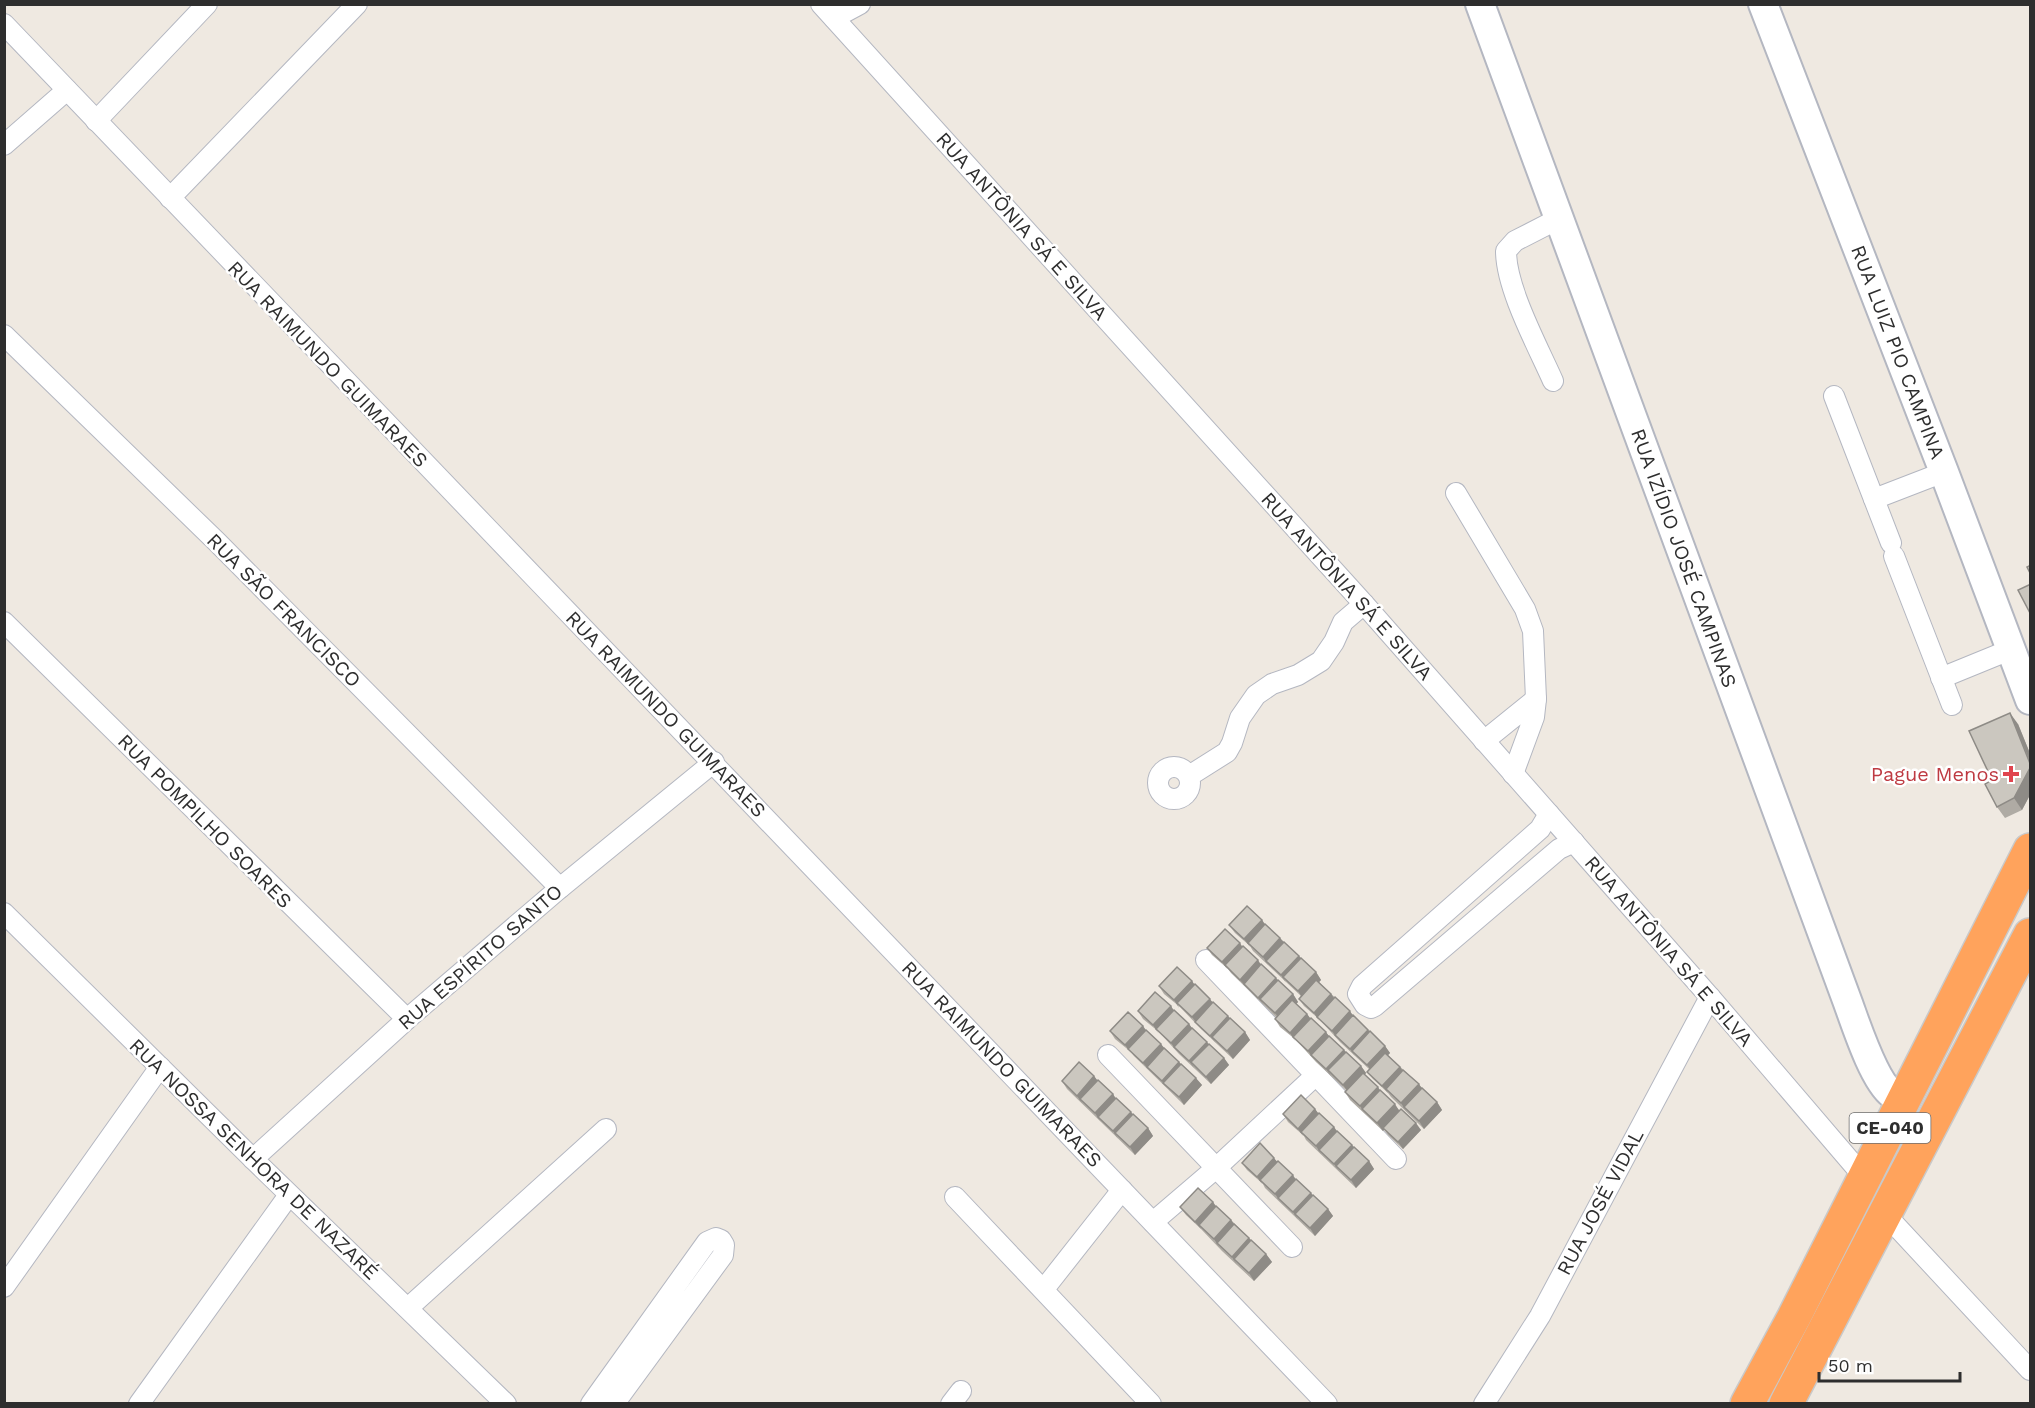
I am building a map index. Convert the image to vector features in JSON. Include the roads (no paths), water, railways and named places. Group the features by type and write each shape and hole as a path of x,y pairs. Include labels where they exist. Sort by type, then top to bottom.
{"highway":[{"name":"CE-040","path":"1747,1404 1905,1101 2031,850"},
{"name":"CE-040","path":"1786,1404 2031,935"}],"street":[{"path":"96,121 207,4"},
{"path":"170,198 357,4"},
{"path":"827,11 860,4"},
{"name":"RUA IZÍDIO JOSÉ CAMPINAS","path":"1480,4 1848,1003 1881,1079 1890,1094 1905,1101"},
{"name":"RUA LUIZ PIO CAMPINA","path":"1763,4 2031,700"},
{"name":"RUA ANTÔNIA SÁ E SILVA","path":"827,11 1364,604 1710,996 1864,1177"},
{"name":"RUA RAIMUNDO GUIMARAES","path":"4,24 1327,1404"},
{"path":"4,145 67,90"},
{"path":"1553,381 1512,286 1506,268 1506,251 1515,241 1558,219"},
{"name":"RUA SÃO FRANCISCO","path":"4,335 217,542 560,888"},
{"path":"1834,396 1952,705"},
{"path":"1874,499 1944,472"},
{"path":"1456,493 1525,609 1533,632 1536,699 1534,717 1513,774"},
{"path":"1189,776 1227,752 1240,718 1256,695 1272,684 1298,675 1321,661 1334,642 1343,622 1364,604"},
{"name":"RUA POMPILHO SOARES","path":"4,622 407,1019"},
{"path":"1941,678 2012,649"},
{"path":"1484,741 1536,699"},
{"name":"RUA ESPÍRITO SANTO","path":"253,1159 407,1019 560,888 714,762"},
{"path":"1549,814 1540,829 1362,986 1358,994 1361,1001 1371,1008 1375,1006 1559,849 1574,842"},
{"path":"1506,858 1525,878"},
{"name":"RUA NOSSA SENHORA DE NAZARÉ","path":"4,913 289,1195 506,1404"},
{"path":"1430,926 1447,946"},
{"path":"1206,960 1396,1159"},
{"name":"RUA JOSÉ VIDAL","path":"1484,1404 1540,1316 1710,996"},
{"path":"1108,1054 1215,1169 1292,1247"},
{"path":"4,1287 160,1067"},
{"path":"1153,1222 1215,1169 1316,1075"},
{"path":"408,1308 606,1129"},
{"path":"1044,1289 1122,1190"},
{"path":"139,1404 289,1195"},
{"path":"955,1197 1151,1404"},
{"path":"1885,1214 2031,1370"},
{"path":"591,1404 707,1242 716,1238 720,1240 724,1245 723,1255 614,1404"},
{"path":"690,1265 706,1277"}],"place":[{"name":"Pague Menos","path":"2011,774"}]}
